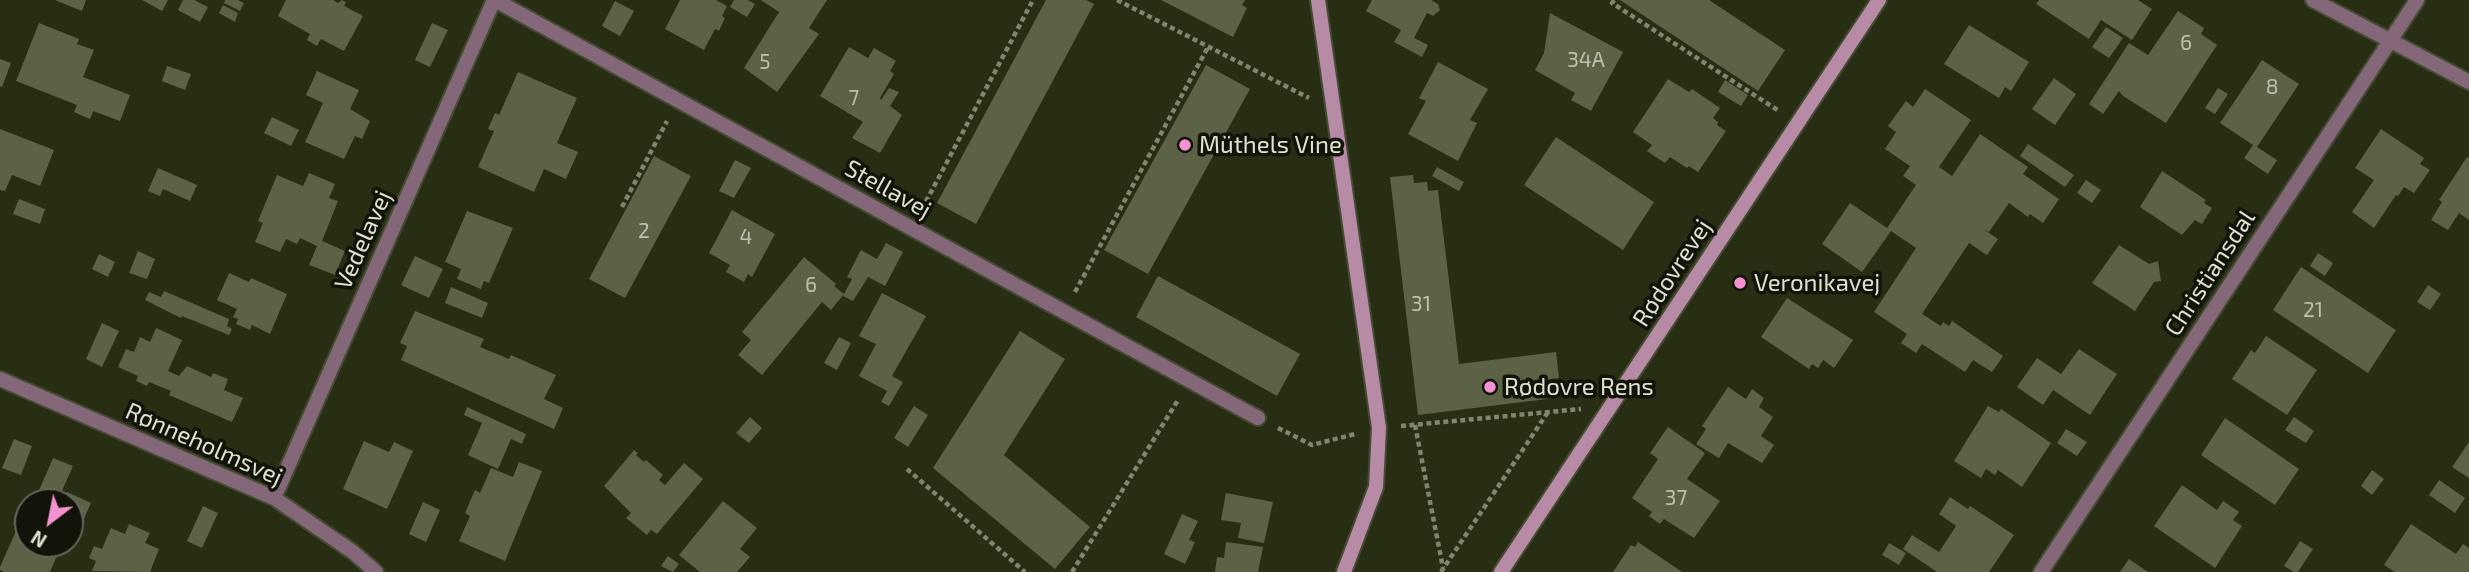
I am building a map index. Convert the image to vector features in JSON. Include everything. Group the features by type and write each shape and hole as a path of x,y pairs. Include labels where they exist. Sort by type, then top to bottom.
{"street":[{"name":"Stellavej","path":"495,0 1258,418"},
{"name":"Vedelavej","path":"274,498 495,0"},
{"path":"1318,0 1379,428 1376,487 1344,572"},
{"name":"Rødovrevej","path":"1502,572 1879,0"},
{"path":"2313,0 2469,82"},
{"name":"Christiansdal","path":"2041,572 2417,0"},
{"name":"Rønneholmsvej","path":"0,379 274,498 353,552 376,572"}],"path":[{"path":"912,229 1033,0"},
{"path":"1116,0 1334,111"},
{"path":"1614,0 1612,3 1798,123"},
{"path":"1065,312 1208,47"},
{"path":"622,207 678,100"},
{"path":"1072,572 1190,381"},
{"path":"1258,418 1312,445 1379,428 1611,405"},
{"path":"1442,570 1549,412"},
{"path":"1415,425 1442,570"},
{"path":"907,469 1025,572"}],"building":[{"path":"55,0 86,0 82,11"},
{"path":"142,0 168,0 162,11"},
{"path":"183,0 194,0 208,7 200,22 178,10"},
{"path":"225,0 244,3 240,11 224,3"},
{"path":"286,0 333,0 338,3 342,0 346,2 344,6 363,16 344,51 321,39 317,46 307,40 310,34 278,16"},
{"path":"680,0 716,0 727,6 719,31 715,29 704,50 665,29"},
{"path":"734,0 748,0 755,4 747,17 730,7"},
{"path":"761,0 827,0 809,28 819,34 777,92 744,68 779,12"},
{"path":"1046,0 1086,0 1094,4 976,224 937,203"},
{"path":"1161,0 1245,0 1242,5 1247,8 1233,37"},
{"path":"1372,0 1431,0 1438,4 1440,10 1433,16 1427,13 1414,38 1428,45 1422,57 1394,42 1401,30 1366,11"},
{"path":"1620,0 1709,0 1785,50 1758,91"},
{"path":"2039,0 2138,0 2152,9 2132,40 2101,20 2089,39 2036,4"},
{"path":"615,1 634,11 620,36 602,26"},
{"path":"223,5 238,13 235,22 219,13"},
{"path":"2178,11 2204,28 2201,34 2217,45 2166,123 2119,91 2103,114 2089,104 2129,43 2148,55"},
{"path":"1550,13 1623,52 1591,111 1571,100 1575,93 1535,70 1544,53"},
{"path":"39,23 79,39 77,44 94,50 83,77 130,95 120,121 93,111 90,119 74,112 77,105 16,81"},
{"path":"432,23 448,30 430,67 415,60"},
{"path":"1969,25 2029,62 2011,91 2005,87 1999,98 1944,64"},
{"path":"2106,27 2123,38 2109,58 2092,47"},
{"path":"849,47 868,58 874,48 896,61 890,71 894,74 880,98 881,100 889,88 899,92 890,106 902,115 880,153 852,138 863,122 820,96"},
{"path":"0,59 11,63 2,87 0,86"},
{"path":"2262,60 2299,84 2257,147 2277,160 2268,174 2244,158 2253,145 2220,123"},
{"path":"1438,62 1488,89 1470,120 1477,123 1458,161 1408,134 1426,101 1419,98"},
{"path":"1206,65 1250,89 1148,274 1104,250"},
{"path":"167,66 191,74 185,90 162,81"},
{"path":"317,71 359,90 350,109 370,121 362,139 355,136 344,159 305,142 323,103 306,95"},
{"path":"518,72 577,98 557,143 578,152 566,179 544,169 534,192 478,167 494,131 488,129 495,113 499,115"},
{"path":"2054,78 2076,94 2055,125 2032,109"},
{"path":"1668,79 1689,92 1692,89 1720,108 1713,118 1718,122 1717,125 1726,131 1698,172 1670,157 1665,163 1647,151 1652,145 1633,132"},
{"path":"1725,80 1748,95 1741,106 1718,92"},
{"path":"2218,88 2228,94 2215,114 2205,108"},
{"path":"1925,89 1971,120 1939,167 1952,176 1980,134 2028,167 2023,174 2059,199 2043,223 2030,214 2028,217 2009,203 1989,232 1983,229 1998,239 1987,255 1969,243 1922,314 1941,326 1943,322 1949,326 1952,321 2003,356 1992,372 1973,360 1965,372 1922,344 1916,353 1901,343 1907,334 1874,312 1916,248 1891,231 1862,272 1822,244 1850,203 1887,228 1916,185 1903,176 1910,166 1885,149 1896,132 1888,126 1906,101 1913,107"},
{"path":"272,117 299,130 291,146 264,133"},
{"path":"0,129 54,150 40,186 12,175 5,191 0,190"},
{"path":"2381,129 2424,158 2420,164 2430,170 2414,193 2404,187 2398,196 2396,195 2374,228 2352,212 2374,180 2355,168"},
{"path":"1556,137 1654,202 1623,250 1524,185"},
{"path":"2028,144 2074,175 2065,187 2020,156"},
{"path":"654,156 691,176 625,298 589,279"},
{"path":"2467,157 2469,220 2459,213 2448,230 2431,220 2442,202 2439,200"},
{"path":"735,160 751,168 734,198 719,191"},
{"path":"1437,167 1464,182 1459,191 1432,176"},
{"path":"158,168 197,185 190,201 163,189 160,196 148,191"},
{"path":"2162,171 2206,200 2204,203 2212,208 2202,224 2195,220 2182,235 2140,207"},
{"path":"309,173 335,184 329,198 338,201 322,241 345,251 335,275 309,265 317,246 300,238 297,244 286,239 280,252 255,242 263,223 258,221 277,175 303,186"},
{"path":"1413,175 1414,183 1427,182 1428,191 1438,190 1459,364 1556,352 1559,378 1545,380 1547,399 1418,415 1390,177"},
{"path":"2086,180 2101,190 2092,203 2077,193"},
{"path":"19,199 45,209 40,224 13,214"},
{"path":"732,210 775,234 752,277 748,274 744,282 726,272 730,265 709,253"},
{"path":"467,211 513,228 489,283 484,281 481,289 457,279 461,269 445,262"},
{"path":"886,243 903,252 885,286 868,277 853,301 843,296 852,279 847,277 861,250 877,259"},
{"path":"2119,245 2149,264 2158,261 2161,281 2154,282 2135,311 2092,283"},
{"path":"138,251 155,259 147,279 129,273"},
{"path":"2318,253 2333,263 2325,276 2310,266"},
{"path":"99,254 115,262 108,277 92,269"},
{"path":"415,256 443,269 429,298 401,285"},
{"path":"804,257 844,294 831,310 822,302 762,375 738,355 751,340 742,332"},
{"path":"2301,267 2396,330 2368,373 2273,310"},
{"path":"229,273 249,282 251,278 287,294 270,334 252,325 250,330 236,324 238,319 233,317 237,309 217,300"},
{"path":"1158,276 1300,354 1277,396 1136,317"},
{"path":"2428,285 2441,294 2430,310 2417,302"},
{"path":"451,287 488,303 482,318 445,303"},
{"path":"164,291 229,319 227,326 232,329 229,335 182,316 181,318 145,300 149,292 161,297"},
{"path":"882,293 926,316 892,376 903,382 889,406 881,402 887,391 859,376 876,344 859,336"},
{"path":"1787,298 1853,340 1834,368 1823,360 1818,368 1812,364 1809,369 1761,337"},
{"path":"415,311 484,339 480,347 509,359 511,355 556,375 544,399 563,408 554,429 401,360 407,346 400,343"},
{"path":"102,323 119,331 102,367 86,359"},
{"path":"156,328 182,340 168,371 179,376 187,366 211,377 213,373 228,379 224,390 243,398 232,422 169,395 171,391 149,382 147,386 136,381 138,376 118,367 126,349 134,352 140,337 150,342"},
{"path":"1020,331 1065,359 1004,455 1090,527 1055,569 933,468"},
{"path":"2266,336 2317,370 2287,415 2232,379 2251,350 2255,353"},
{"path":"839,337 851,343 837,370 824,363"},
{"path":"2079,349 2117,374 2090,415 2053,390 2043,405 2017,387 2037,358 2061,374"},
{"path":"1728,387 1746,399 1752,389 1764,398 1759,407 1773,417 1761,436 1774,445 1762,463 1728,443 1719,458 1696,444 1706,429 1702,426"},
{"path":"914,406 928,415 908,447 894,438"},
{"path":"1988,406 1999,412 2001,409 2051,443 2022,487 1998,470 1995,475 1986,469 1981,478 1954,461"},
{"path":"467,407 526,434 522,444 511,439 498,469 468,455 482,423 464,415"},
{"path":"750,417 762,428 749,443 736,433"},
{"path":"2294,417 2314,431 2306,443 2285,430"},
{"path":"2225,418 2299,469 2275,505 2201,455"},
{"path":"1668,427 1705,453 1687,479 1720,501 1694,538 1664,519 1660,524 1649,516 1652,512 1632,498 1658,459 1650,453"},
{"path":"2066,429 2087,442 2077,456 2057,443"},
{"path":"14,439 32,446 21,475 2,468"},
{"path":"364,441 389,452 394,442 413,451 387,509 343,489"},
{"path":"2469,442 2469,478 2452,467"},
{"path":"634,450 644,462 646,460 663,475 659,480 665,485 684,463 703,479 657,534 651,530 647,535 626,518 631,513 604,486"},
{"path":"53,458 73,466 63,488 40,488"},
{"path":"519,462 542,471 505,561 459,541 470,516 465,513 475,490 480,493 491,468 513,477"},
{"path":"2372,470 2384,479 2372,495 2361,486"},
{"path":"2439,480 2465,498 2455,513 2429,495"},
{"path":"2182,485 2217,510 2223,501 2239,512 2233,520 2242,526 2215,568 2154,526"},
{"path":"1226,493 1273,502 1264,543 1238,538 1241,523 1221,520"},
{"path":"1950,497 1968,509 1970,506 2014,535 1989,572 1937,572 1903,549 1912,535 1939,552 1956,526 1939,514"},
{"path":"84,500 91,503 84,519"},
{"path":"723,501 757,528 740,549 750,557 737,572 700,572 679,555"},
{"path":"423,502 440,510 426,542 409,534"},
{"path":"203,506 218,513 202,548 187,541"},
{"path":"1182,514 1198,521 1189,540 1195,542 1185,564 1164,554"},
{"path":"129,524 150,533 145,543 159,549 150,572 92,571 96,561 89,558 94,546 102,549 111,528 125,534"},
{"path":"2411,524 2456,554 2463,544 2469,548 2469,572 2395,572 2384,565"},
{"path":"14,536 14,558 56,558 50,572 4,572 0,567"},
{"path":"2300,541 2313,549 2298,572 2294,572 2284,566"},
{"path":"1226,542 1263,547 1258,572 1215,572 1217,557 1224,558"},
{"path":"1638,542 1682,572 1613,572 1631,545 1635,547"},
{"path":"1889,543 1906,553 1899,565 1882,555"},
{"path":"668,556 679,564 673,572 661,566"},
{"path":"2129,559 2148,572 2120,572"}],"place":[{"name":"Müthels Vine","path":"1185,145"},
{"name":"Veronikavej","path":"1740,283"},
{"name":"Rødovre Rens","path":"1490,387"}]}
